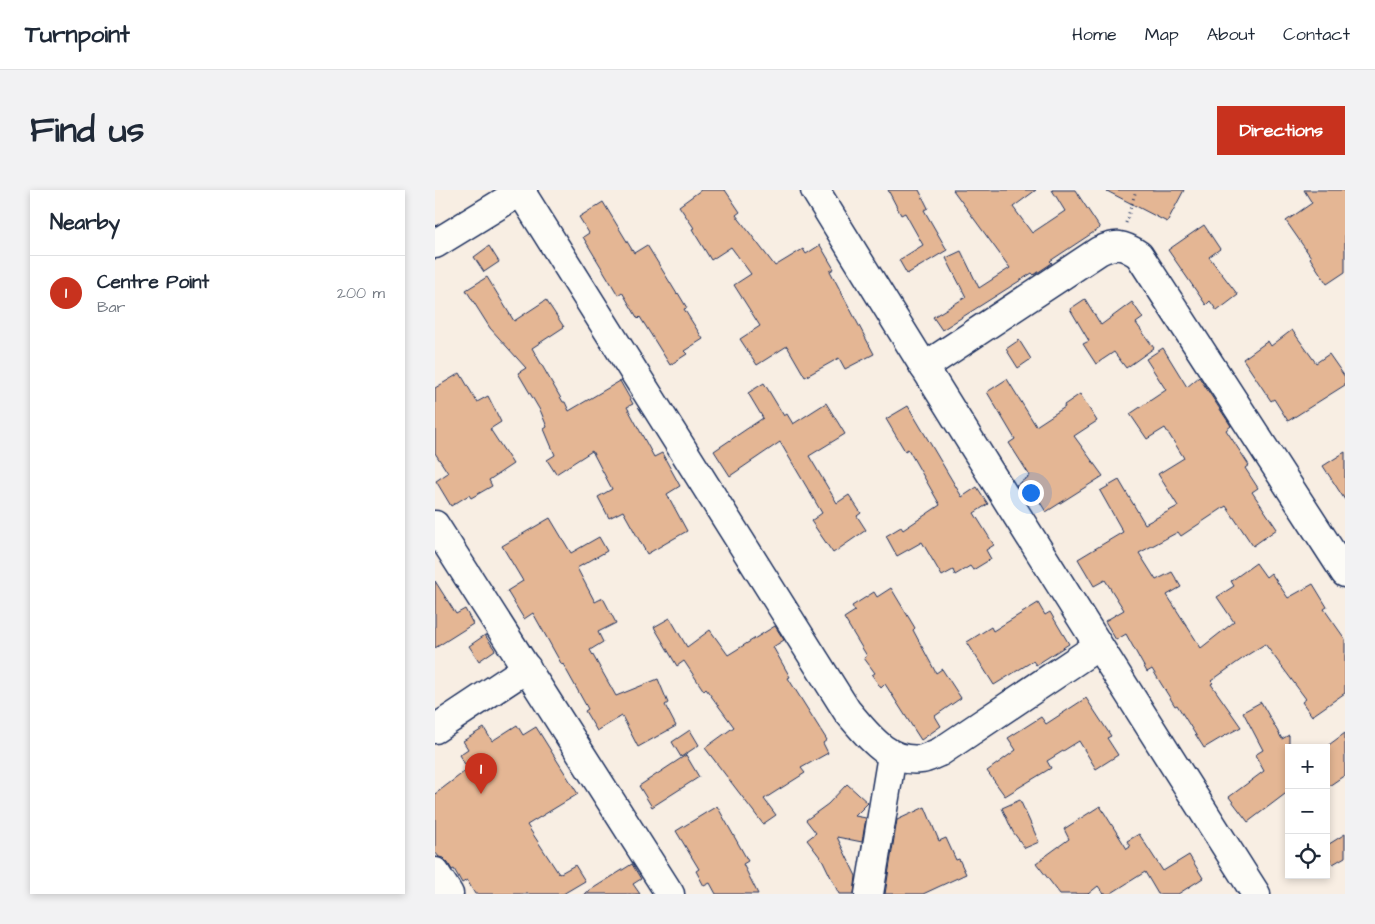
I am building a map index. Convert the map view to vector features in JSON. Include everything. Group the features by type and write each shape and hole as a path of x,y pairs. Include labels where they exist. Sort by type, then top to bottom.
{"street":[{"path":"815,190 1098,646 1256,894"},
{"path":"435,244 522,191 847,711 871,739 892,755 922,759 940,752 1098,646"},
{"path":"924,366 1099,251 1119,245 1130,249 1139,255 1345,573"},
{"path":"435,525 671,894"},
{"path":"435,729 527,668"},
{"path":"869,894 892,755"},
{"path":"435,872 449,894"}],"path":[{"path":"1119,245 1136,190"}],"building":[{"path":"701,190 725,190 740,212 736,215 775,266 803,249 806,254 820,245 834,269 830,271 874,354 845,369 839,358 805,377 787,346 757,365 740,339 760,326 734,285 751,274 731,247 711,260 692,229 694,228 679,206"},
{"path":"888,190 919,190 928,208 924,210 947,250 907,274 899,260 923,245 905,213 901,215"},
{"path":"953,190 1036,190 1013,207 1032,233 1065,211 1052,190 1075,190 1100,228 1050,261 1052,263 1034,275 1032,273 942,330 933,317 966,297 946,258 961,251 979,288 1010,268"},
{"path":"1105,190 1184,190 1167,222"},
{"path":"1304,190 1345,190 1345,272 1327,284 1286,221 1312,203"},
{"path":"603,202 634,253 647,245 687,308 684,309 703,339 684,351 687,354 670,365 622,292 618,295 583,237 589,233 579,217"},
{"path":"1204,225 1220,249 1209,257 1238,295 1217,311 1210,301 1206,305 1168,250"},
{"path":"489,246 499,262 484,272 474,257"},
{"path":"487,277 514,321 546,300 564,327 532,348 569,411 620,381 633,404 627,407 654,457 662,453 680,486 667,494 687,531 647,554 623,511 609,518 598,497 612,489 592,451 556,474 547,460 555,455 544,429 547,427 541,412 518,373 526,368 490,328 466,290"},
{"path":"1085,299 1101,325 1132,302 1143,318 1136,323 1154,348 1126,368 1114,352 1096,364 1083,344 1089,341 1070,309"},
{"path":"1292,330 1316,363 1329,354 1345,377 1345,385 1288,421 1274,399 1271,401 1243,359 1268,341 1271,346"},
{"path":"1019,340 1031,359 1018,368 1006,349"},
{"path":"1163,348 1187,387 1199,377 1231,426 1226,430 1249,465 1245,468 1258,488 1252,492 1277,529 1253,546 1226,506 1181,536 1178,532 1139,553 1156,580 1172,572 1181,587 1167,595 1201,648 1234,622 1217,597 1234,586 1231,581 1256,563 1266,577 1271,573 1288,598 1313,584 1327,607 1324,609 1345,639 1345,693 1312,716 1302,702 1306,699 1265,644 1211,681 1213,683 1211,684 1241,727 1204,748 1152,669 1147,672 1126,634 1116,640 1105,621 1124,610 1105,580 1094,586 1078,559 1123,532 1100,491 1119,480 1145,524 1178,506 1158,474 1184,458 1165,428 1147,439 1130,414 1166,390 1146,359"},
{"path":"460,373 477,402 488,396 501,422 490,429 513,464 489,480 492,486 471,498 469,495 451,506 436,481 448,473 435,453 435,388"},
{"path":"1007,379 1036,426 1065,407 1064,405 1080,394 1097,421 1074,436 1103,476 1046,512 1035,494 1025,500 1016,485 1030,476 1009,443 1015,439 987,392"},
{"path":"764,383 784,416 787,414 793,424 826,403 845,434 809,456 837,503 849,495 861,513 857,516 866,530 833,553 811,521 822,513 780,442 730,476 714,451 763,418 748,393"},
{"path":"908,406 962,497 977,487 988,504 974,513 994,545 986,550 991,559 973,570 970,566 955,575 953,570 942,576 922,542 897,556 886,536 901,527 903,530 940,505 908,449 905,451 886,419"},
{"path":"1345,452 1345,500 1323,466"},
{"path":"550,518 571,553 599,537 607,551 577,568 595,602 603,598 616,623 598,632 603,642 590,650 616,696 658,679 668,703 665,705 676,726 638,747 622,716 597,731 585,711 588,709 533,613 524,619 507,591 523,581 502,546"},
{"path":"435,581 456,614 465,609 473,624 435,648"},
{"path":"891,588 915,628 913,630 936,673 942,669 961,698 935,716 941,726 921,740 885,684 881,688 872,675 875,673 864,658 867,656 844,618 855,611 852,606 874,592 877,597"},
{"path":"1038,603 1045,615 1050,612 1069,644 1036,665 1033,661 994,685 967,642 991,627 993,631"},
{"path":"670,618 687,647 710,630 728,655 775,626 784,640 773,647 790,677 788,678 827,740 823,743 828,753 801,768 805,773 764,799 776,815 763,824 705,748 734,727 706,689 704,691 684,661 677,666 654,627"},
{"path":"485,635 495,650 479,661 469,646"},
{"path":"1086,698 1111,736 1107,738 1118,755 1096,769 1079,741 1047,761 1051,768 1005,796 987,771 1016,750 1008,738 1041,717 1046,724"},
{"path":"1261,702 1282,739 1289,735 1289,744 1285,744 1285,794 1248,822 1229,797 1264,771 1255,755 1263,750 1243,712"},
{"path":"517,725 523,735 536,727 578,794 527,825 559,874 575,865 585,881 563,894 475,894 467,880 462,883 454,869 452,870 448,863 435,852 435,794 468,769 459,755 468,749 463,741 484,728 492,741"},
{"path":"690,730 699,745 681,757 672,742"},
{"path":"1345,733 1345,775 1330,785 1330,744"},
{"path":"686,755 699,777 652,807 639,786"},
{"path":"847,784 868,803 855,816 866,818 862,842 837,837 856,876 854,894 839,894 823,861 807,840 816,833 806,820 828,804"},
{"path":"1020,800 1039,842 1025,848 1013,832 1002,808"},
{"path":"717,806 748,861 743,864 758,894 716,894 710,883 704,886 696,871 699,869 676,831"},
{"path":"1100,806 1127,849 1130,847 1127,841 1139,834 1163,871 1189,855 1203,878 1178,894 1158,894 1145,872 1110,894 1104,894 1098,886 1088,894 1060,894 1036,863 1069,839 1064,829"},
{"path":"925,807 939,841 946,838 956,860 959,859 966,874 923,894 885,894 897,820"},
{"path":"1345,834 1345,857 1333,864 1330,859 1330,843"},
{"path":"632,864 641,879 633,884 640,894 584,894"}],"place":[{"name":"Centre Point","path":"481,794"}]}
